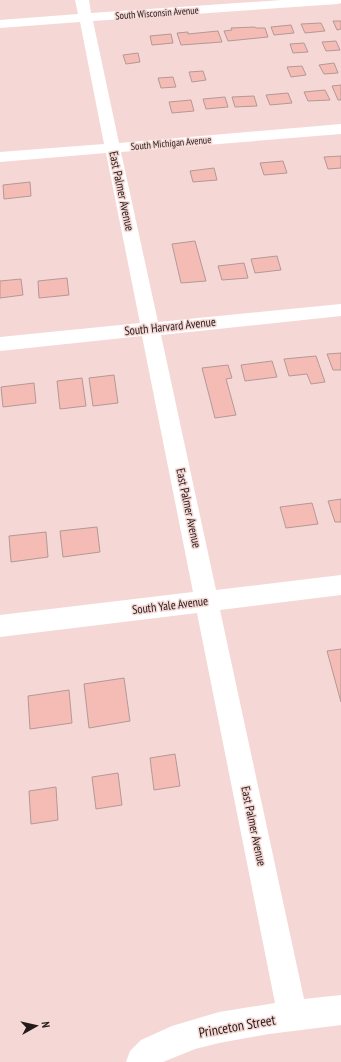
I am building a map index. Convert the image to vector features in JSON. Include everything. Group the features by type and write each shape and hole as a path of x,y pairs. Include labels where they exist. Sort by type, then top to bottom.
{"street":[{"name":"South Wisconsin Avenue","path":"0,24 84,9 338,0"},
{"name":"East Palmer Avenue","path":"84,9 208,600 293,1017"},
{"name":"South Michigan Avenue","path":"0,157 341,129"},
{"name":"South Harvard Avenue","path":"0,344 341,310"},
{"name":"South Yale Avenue","path":"0,626 341,585"},
{"name":"Princeton Street","path":"141,1062 150,1052 187,1036 237,1024 341,1010"}],"building":[{"path":"333,21 341,21 341,29 337,30"},
{"path":"321,23 325,31 305,33 301,24"},
{"path":"291,25 294,33 274,35 271,27"},
{"path":"231,28 265,28 268,37 228,41 224,31 232,30"},
{"path":"218,31 222,42 181,45 177,33 188,32 188,34"},
{"path":"171,34 173,43 152,45 150,36"},
{"path":"336,41 340,50 326,51 322,42"},
{"path":"304,43 308,52 293,53 290,44"},
{"path":"138,53 140,62 126,64 123,55"},
{"path":"334,63 338,73 324,74 319,65"},
{"path":"302,66 306,75 291,77 287,67"},
{"path":"203,71 206,80 192,82 189,72"},
{"path":"173,77 176,87 161,88 158,78"},
{"path":"341,85 341,100 338,100 332,86"},
{"path":"325,90 330,100 308,101 304,92"},
{"path":"288,93 292,103 270,105 266,95"},
{"path":"254,96 257,106 235,107 232,97"},
{"path":"225,97 228,107 206,109 203,99"},
{"path":"191,100 194,111 172,113 169,102"},
{"path":"341,156 341,168 328,169 324,157"},
{"path":"283,161 287,173 264,175 260,163"},
{"path":"214,168 217,180 193,182 190,171"},
{"path":"30,182 31,196 4,199 3,185"},
{"path":"195,241 206,281 181,283 172,244"},
{"path":"277,256 281,270 255,273 251,259"},
{"path":"244,263 248,278 222,280 218,266"},
{"path":"67,278 69,295 39,298 38,281"},
{"path":"21,279 23,295 0,298 0,281"},
{"path":"341,353 341,370 333,370 327,354"},
{"path":"316,356 325,382 311,384 307,374 289,376 284,359"},
{"path":"272,361 277,377 245,381 241,365"},
{"path":"228,365 232,378 226,379 236,415 215,418 202,368"},
{"path":"114,375 118,403 93,406 89,378"},
{"path":"82,378 86,406 60,409 57,381"},
{"path":"34,383 36,403 3,407 1,387"},
{"path":"341,499 341,522 335,522 328,501"},
{"path":"312,503 318,524 286,528 280,507"},
{"path":"97,527 100,552 63,557 60,531"},
{"path":"46,532 48,557 11,562 9,536"},
{"path":"341,649 341,702 327,651"},
{"path":"124,678 130,721 89,728 84,684"},
{"path":"69,690 72,723 30,729 28,696"},
{"path":"175,754 180,786 154,790 150,758"},
{"path":"118,773 122,805 96,809 92,777"},
{"path":"56,787 58,820 31,824 29,791"}]}
